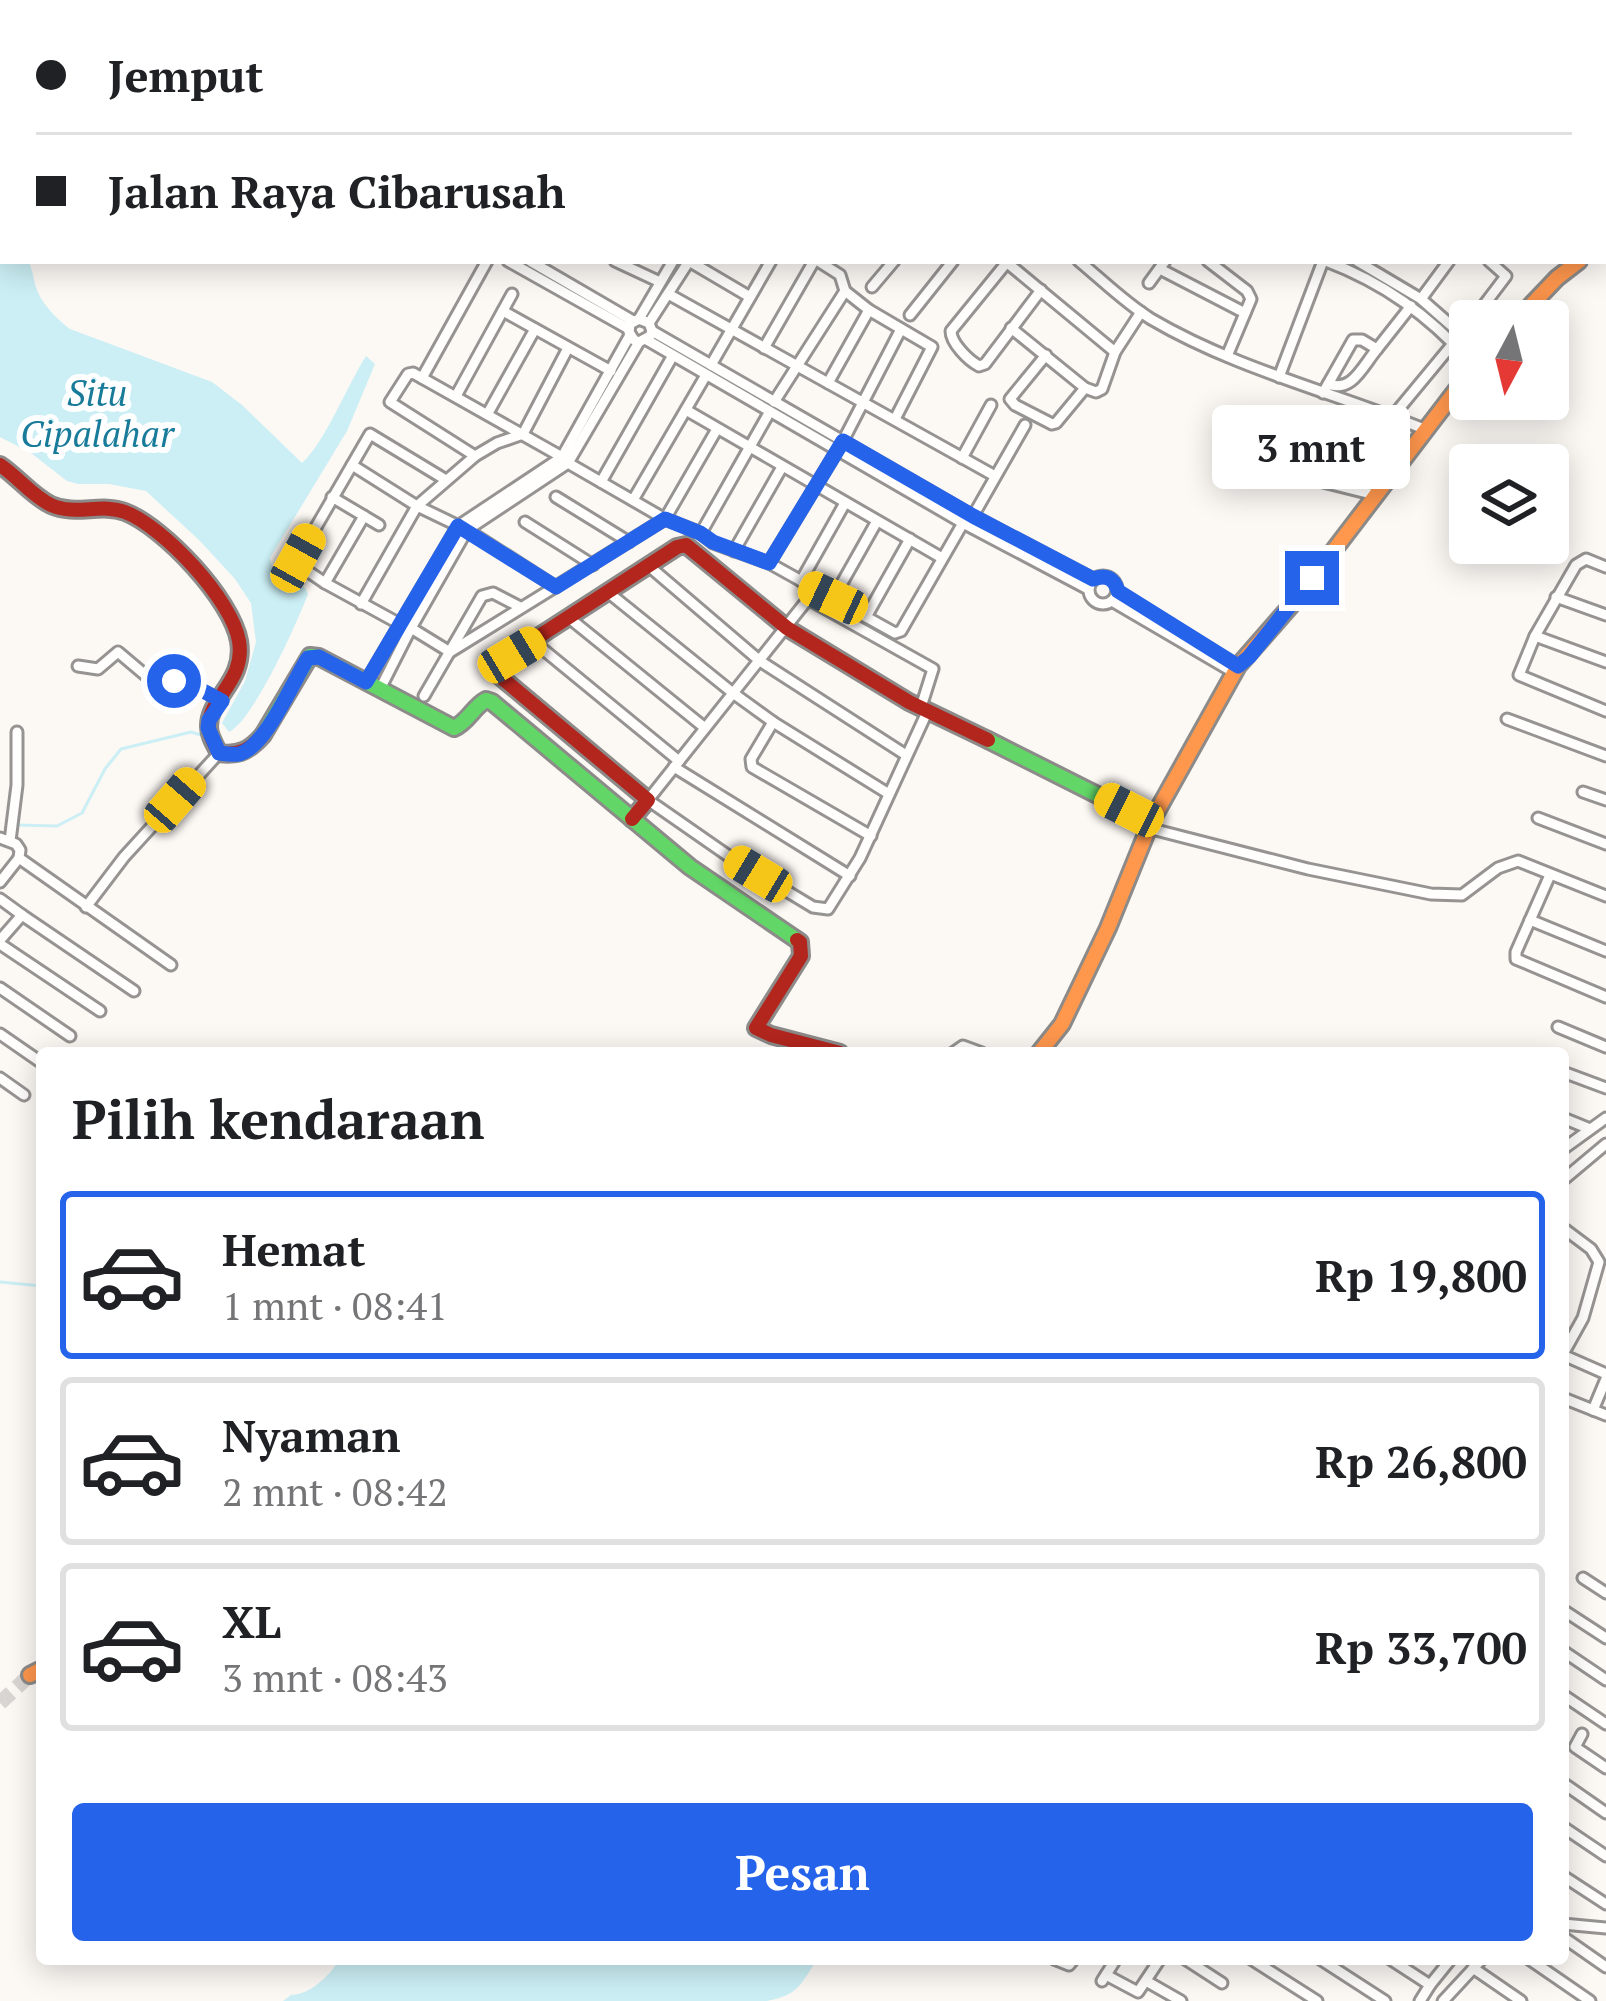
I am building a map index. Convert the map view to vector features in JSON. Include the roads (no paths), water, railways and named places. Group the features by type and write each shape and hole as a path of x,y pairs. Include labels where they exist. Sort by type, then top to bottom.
{"street":[{"path":"422,377 485,264"},
{"path":"514,264 640,330 672,357 708,370"},
{"path":"535,264 771,408 1090,584"},
{"path":"622,264 660,283"},
{"path":"373,686 463,528 565,460 640,330 671,264"},
{"path":"565,460 610,371 670,295 687,264"},
{"path":"694,264 750,297"},
{"path":"633,500 768,264"},
{"path":"764,348 814,264"},
{"path":"821,264 835,272 845,291 869,310 930,344 932,350 895,419"},
{"path":"835,272 841,264"},
{"path":"872,287 891,264"},
{"path":"910,315 951,264"},
{"path":"1005,264 950,335 974,364 985,364 1041,290"},
{"path":"1011,264 1115,352"},
{"path":"1082,264 1141,312 1226,356 1326,388 1424,429"},
{"path":"1095,274 1103,264"},
{"path":"1212,264 1250,295 1226,356"},
{"path":"1279,376 1323,264"},
{"path":"1332,264 1416,303"},
{"path":"1361,264 1449,330"},
{"path":"1326,388 1347,386 1447,264"},
{"path":"1488,300 1506,277 1492,264"},
{"path":"1536,300 1575,264"},
{"path":"1149,283 1162,265 1245,313"},
{"path":"700,533 795,366 845,291"},
{"path":"456,396 512,295"},
{"path":"670,295 995,476"},
{"path":"828,383 869,310"},
{"path":"503,311 610,371"},
{"path":"1011,328 1096,392 1141,312"},
{"path":"488,413 536,329"},
{"path":"769,563 901,329"},
{"path":"1326,388 1353,340 1377,350"},
{"path":"361,604 417,506 475,456 523,434 568,348"},
{"path":"1393,416 1449,354"},
{"path":"1046,355 1010,398 1015,405 1048,424 1056,423 1085,388"},
{"path":"601,482 672,357"},
{"path":"475,456 390,402 407,374 422,377 488,413 665,519 769,563 901,632 1025,425"},
{"path":"1044,1047 1108,928 1150,825 1237,669 1295,601 1449,398"},
{"path":"962,458 992,406"},
{"path":"686,410 942,558"},
{"path":"450,652 665,519 717,429"},
{"path":"446,480 371,433 298,558 300,566 325,584 450,652"},
{"path":"0,465 61,509 112,509 144,524 198,573 231,616 240,645 238,671 208,728 219,753"},
{"path":"352,465 556,587"},
{"path":"734,551 782,467"},
{"path":"1283,472 1375,495"},
{"path":"332,497 379,525"},
{"path":"556,497 629,542"},
{"path":"801,581 845,503"},
{"path":"325,584 364,515"},
{"path":"833,598 877,521"},
{"path":"525,522 592,565"},
{"path":"866,617 910,539"},
{"path":"632,819 648,800 705,728 760,662 787,628 808,599 934,669 925,708 871,836 827,909 813,907 648,800 490,668 686,544 787,628 925,708 1150,825 1308,869 1431,894 1462,895 1509,862 1518,862 1606,896"},
{"path":"1606,568 1581,561 1556,597 1519,675 1606,711"},
{"path":"650,567 760,662 906,755"},
{"path":"1090,584 1101,576 1109,577 1115,583 1115,596"},
{"path":"1090,584 1093,601 1099,604 1115,596"},
{"path":"424,696 482,596 493,593 520,607"},
{"path":"609,593 773,722 889,794"},
{"path":"1115,596 1237,669"},
{"path":"1556,597 1606,615"},
{"path":"568,617 705,728"},
{"path":"1535,636 1606,662"},
{"path":"533,642 676,764 850,876"},
{"path":"77,666 98,670 118,652 150,679 192,685 222,701"},
{"path":"219,753 242,754 251,747 273,720 310,656 454,728 480,702 492,702 690,868 800,942 802,956 756,1028 817,1047"},
{"path":"1508,719 1606,756"},
{"path":"773,722 751,758 752,767 871,836"},
{"path":"0,882 19,858 19,847 5,840 12,823 17,732"},
{"path":"86,908 124,857 219,753"},
{"path":"1583,792 1606,800"},
{"path":"1538,818 1606,844"},
{"path":"19,858 171,965"},
{"path":"1550,875 1516,959 1606,997"},
{"path":"0,899 134,992"},
{"path":"22,915 0,942 100,1011"},
{"path":"1530,920 1606,951"},
{"path":"0,988 70,1036"},
{"path":"1558,1027 1606,1047"},
{"path":"0,1034 36,1059"},
{"path":"1569,1074 1606,1088"},
{"path":"0,1078 24,1095"},
{"path":"1569,1145 1606,1118"},
{"path":"1569,1120 1591,1129"},
{"path":"1569,1175 1606,1144"},
{"path":"1569,1232 1591,1249 1599,1262 1583,1318 1569,1344"},
{"path":"1569,1358 1606,1377 1593,1410"},
{"path":"1569,1400 1606,1415"},
{"path":"1583,1578 1606,1593"},
{"path":"1569,1614 1601,1635 1606,1618"},
{"path":"1569,1655 1606,1680"},
{"path":"1569,1700 1606,1724"},
{"path":"1582,1734 1575,1748 1606,1768"},
{"path":"1569,1787 1606,1813"},
{"path":"1569,1831 1606,1856"},
{"path":"1569,1880 1606,1904"},
{"path":"1569,1925 1606,1928"},
{"path":"1569,1941 1606,1966"},
{"path":"1112,1965 1104,1978 1134,1992 1141,1990 1156,1965"},
{"path":"1194,1965 1222,1983"},
{"path":"1260,1965 1317,2001"},
{"path":"1329,1965 1385,2001"},
{"path":"1399,1965 1430,1985"},
{"path":"1420,2001 1446,1965"},
{"path":"1461,2001 1446,1997 1476,1965"},
{"path":"1538,1965 1590,2001"},
{"path":"1473,1968 1521,2001"},
{"path":"1146,1981 1181,2001"}],"water":[{"name":"Situ Cipalahar","path":"0,264 29,264 43,301 70,329 212,382 302,463 366,356 375,364 347,431 270,558 272,568 308,594 262,691 229,732 222,723 245,681 256,642 251,603 235,579 146,491 67,481 31,453 0,437"},
{"path":"335,1965 814,1965 796,1989 767,2001 283,2001"}],"waterway":[{"path":"16,825 57,826 82,813 121,749 191,732 204,736"},
{"path":"0,1282 36,1285"}],"tunnel":[{"path":"0,1703 30,1675"}]}
